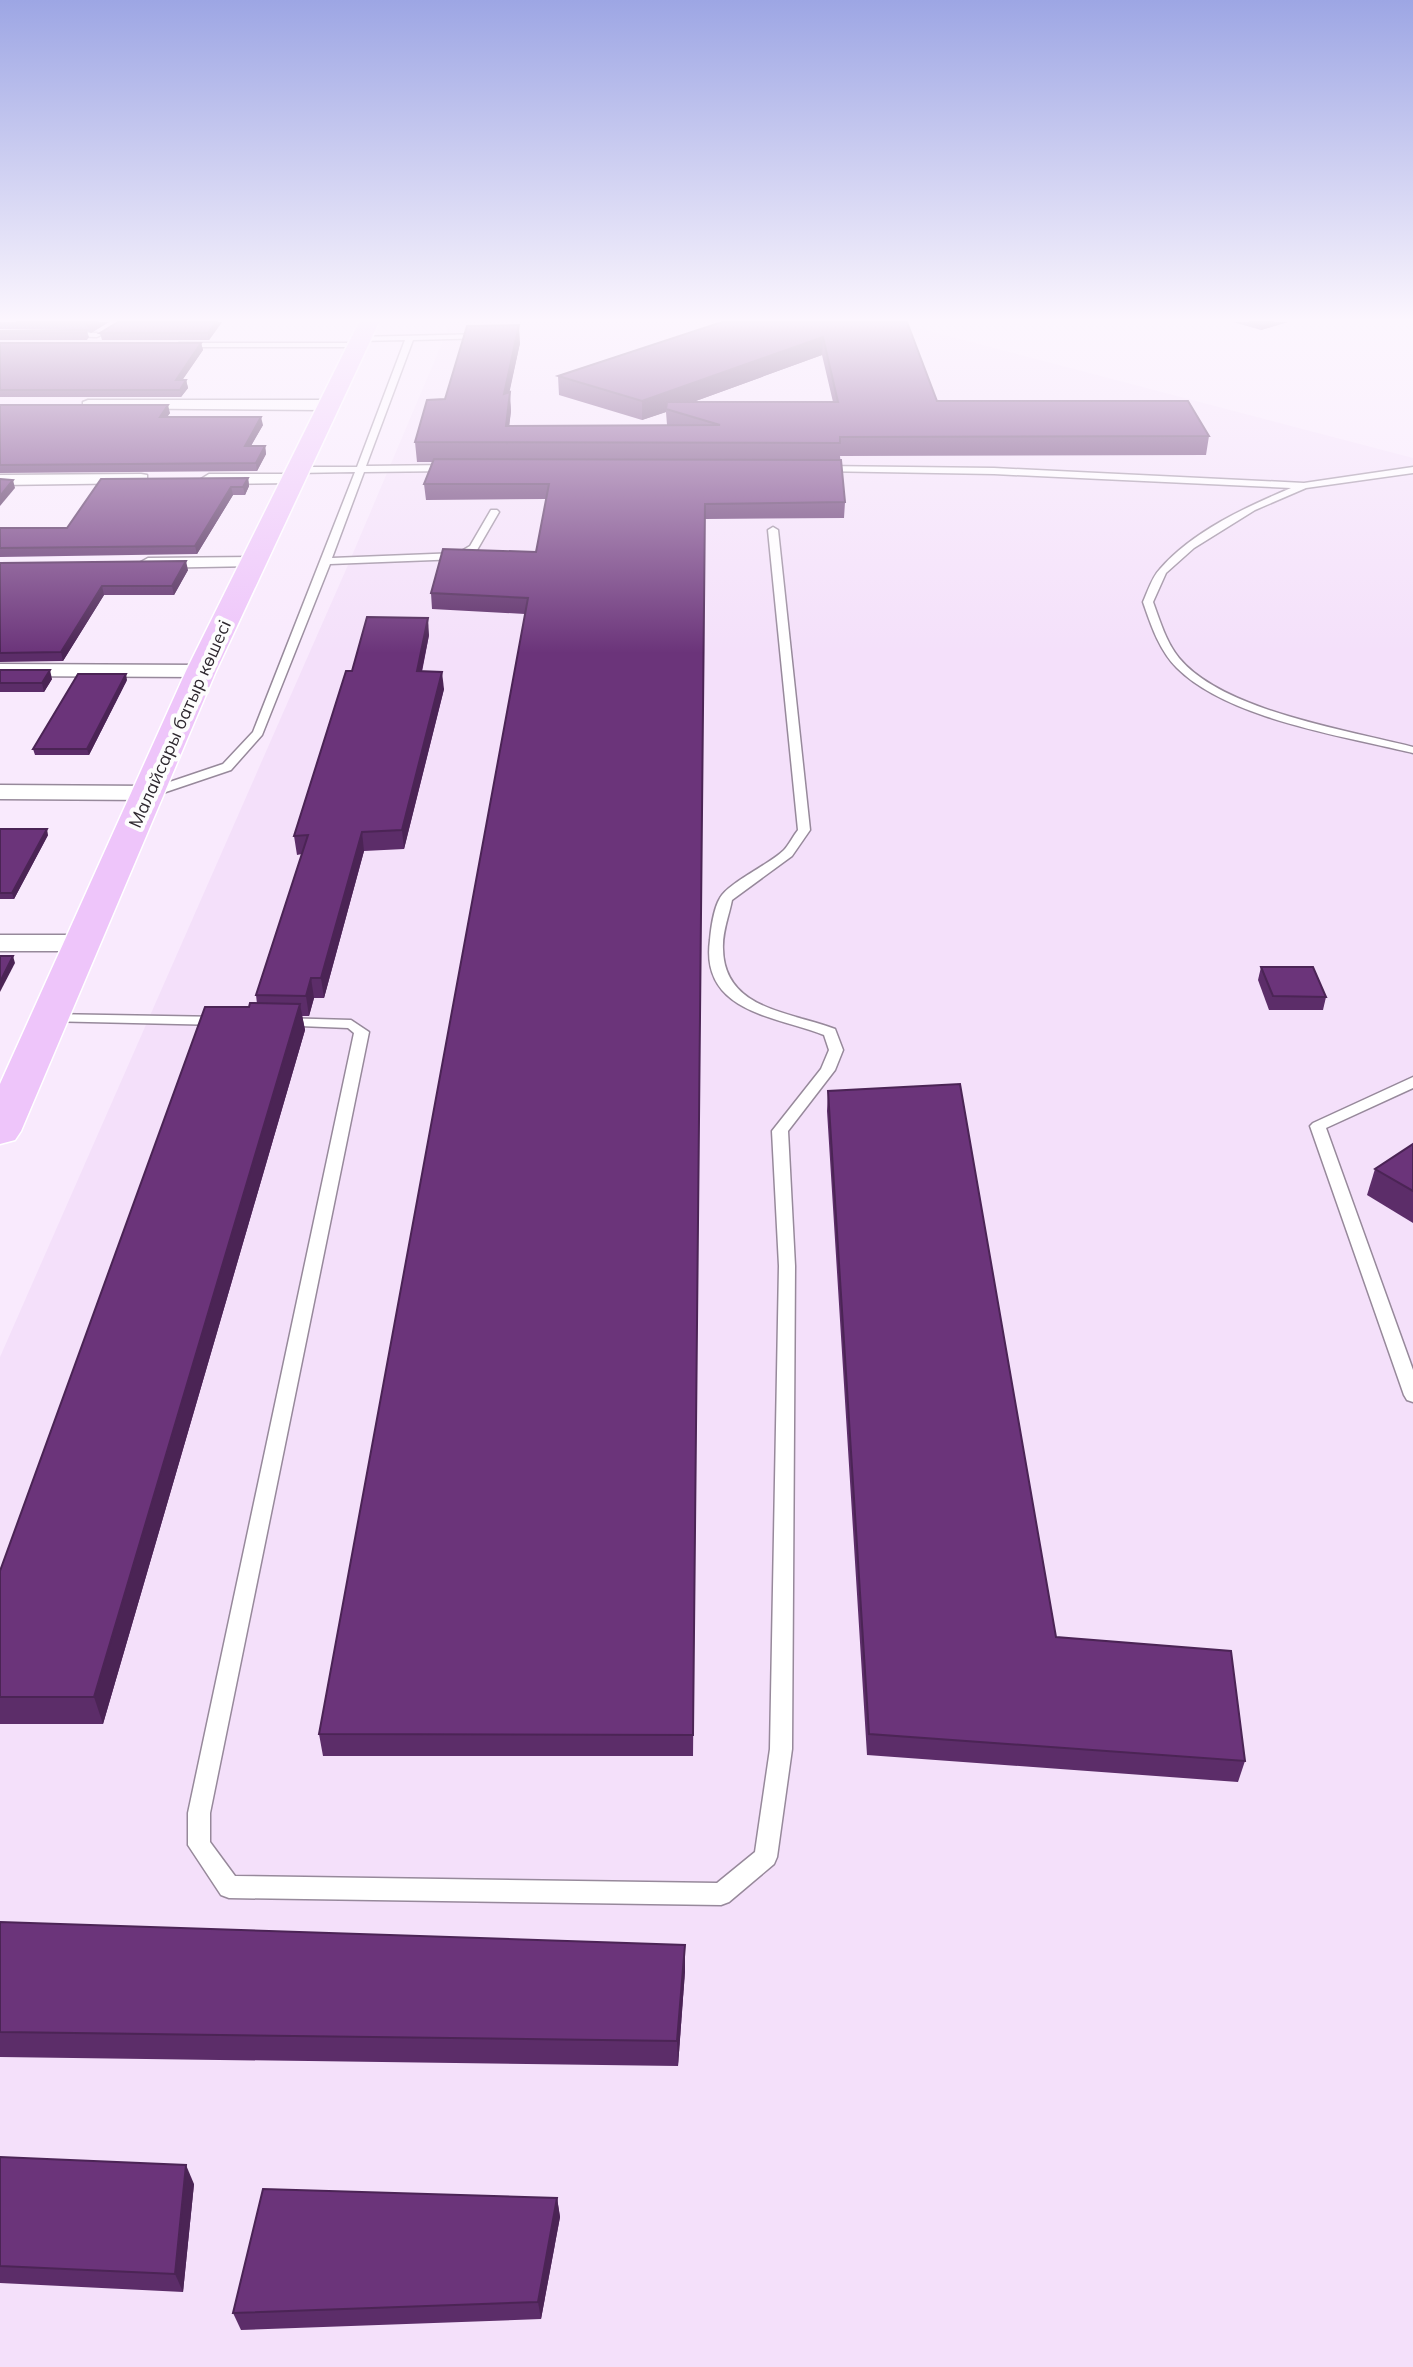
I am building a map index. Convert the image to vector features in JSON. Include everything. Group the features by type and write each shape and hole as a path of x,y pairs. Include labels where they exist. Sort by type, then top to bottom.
{"main road":[{"name":"Малайсары батыр көшесі","path":"0,1130 79,943 313,432"}],"street":[{"path":"184,479 293,474"},
{"path":"0,480 153,479"},
{"path":"127,563 254,562"},
{"path":"0,670 201,671"},
{"path":"0,792 150,793"},
{"path":"0,943 79,943"}],"lane":[{"path":"150,793 227,767 258,733 374,432"},
{"path":"293,474 360,469 469,468"},
{"path":"809,469 994,471 1304,486 1413,470"},
{"path":"1304,486 1252,508 1191,546 1162,572 1148,602 1161,638 1182,668 1211,689 1254,706 1413,750"},
{"path":"326,561 460,556 474,548 494,512"},
{"path":"48,1018 351,1024 362,1032 199,1813 199,1845 229,1887 721,1894 766,1857 781,1749 787,1266 780,1131 828,1070 836,1050 830,1032 804,1020 739,1003 724,985 715,953 726,898 788,853 804,830 773,530"},
{"path":"1413,1082 1318,1126 1413,1395"}],"shaded area":[{"path":"404,432 1316,432 1413,458 1413,2367 0,2367 0,1357"}],"building":[{"path":"0,432 252,432 245,446 265,446 256,463 0,465"},
{"path":"418,432 1207,432 1209,436 840,437 840,443 415,442"},
{"path":"434,459 841,460 845,502 705,504 693,1735 319,1734 528,598 431,593 443,549 536,552 549,484 424,484"},
{"path":"248,478 243,487 231,487 195,546 0,548 0,528 67,528 101,479"},
{"path":"0,479 13,480 0,496"},
{"path":"186,561 172,586 102,586 61,652 0,653 0,563"},
{"path":"367,617 428,618 417,671 442,672 402,830 362,832 321,978 311,978 306,996 256,995 308,835 294,836 346,671 352,671"},
{"path":"0,670 50,670 42,683 0,683"},
{"path":"78,674 126,674 87,749 33,749"},
{"path":"0,829 47,829 12,893 0,893"},
{"path":"0,956 13,956 0,982"},
{"path":"1261,967 1313,967 1326,997 1273,996"},
{"path":"250,1003 300,1004 94,1697 0,1697 0,1571 205,1007 249,1007"},
{"path":"960,1084 1056,1637 1231,1651 1245,1761 869,1734 828,1091"},
{"path":"1413,1144 1413,1191 1375,1169"},
{"path":"0,1922 685,1945 677,2041 0,2032"},
{"path":"0,2157 186,2165 175,2274 0,2266"},
{"path":"263,2189 557,2198 538,2302 233,2313"}]}
